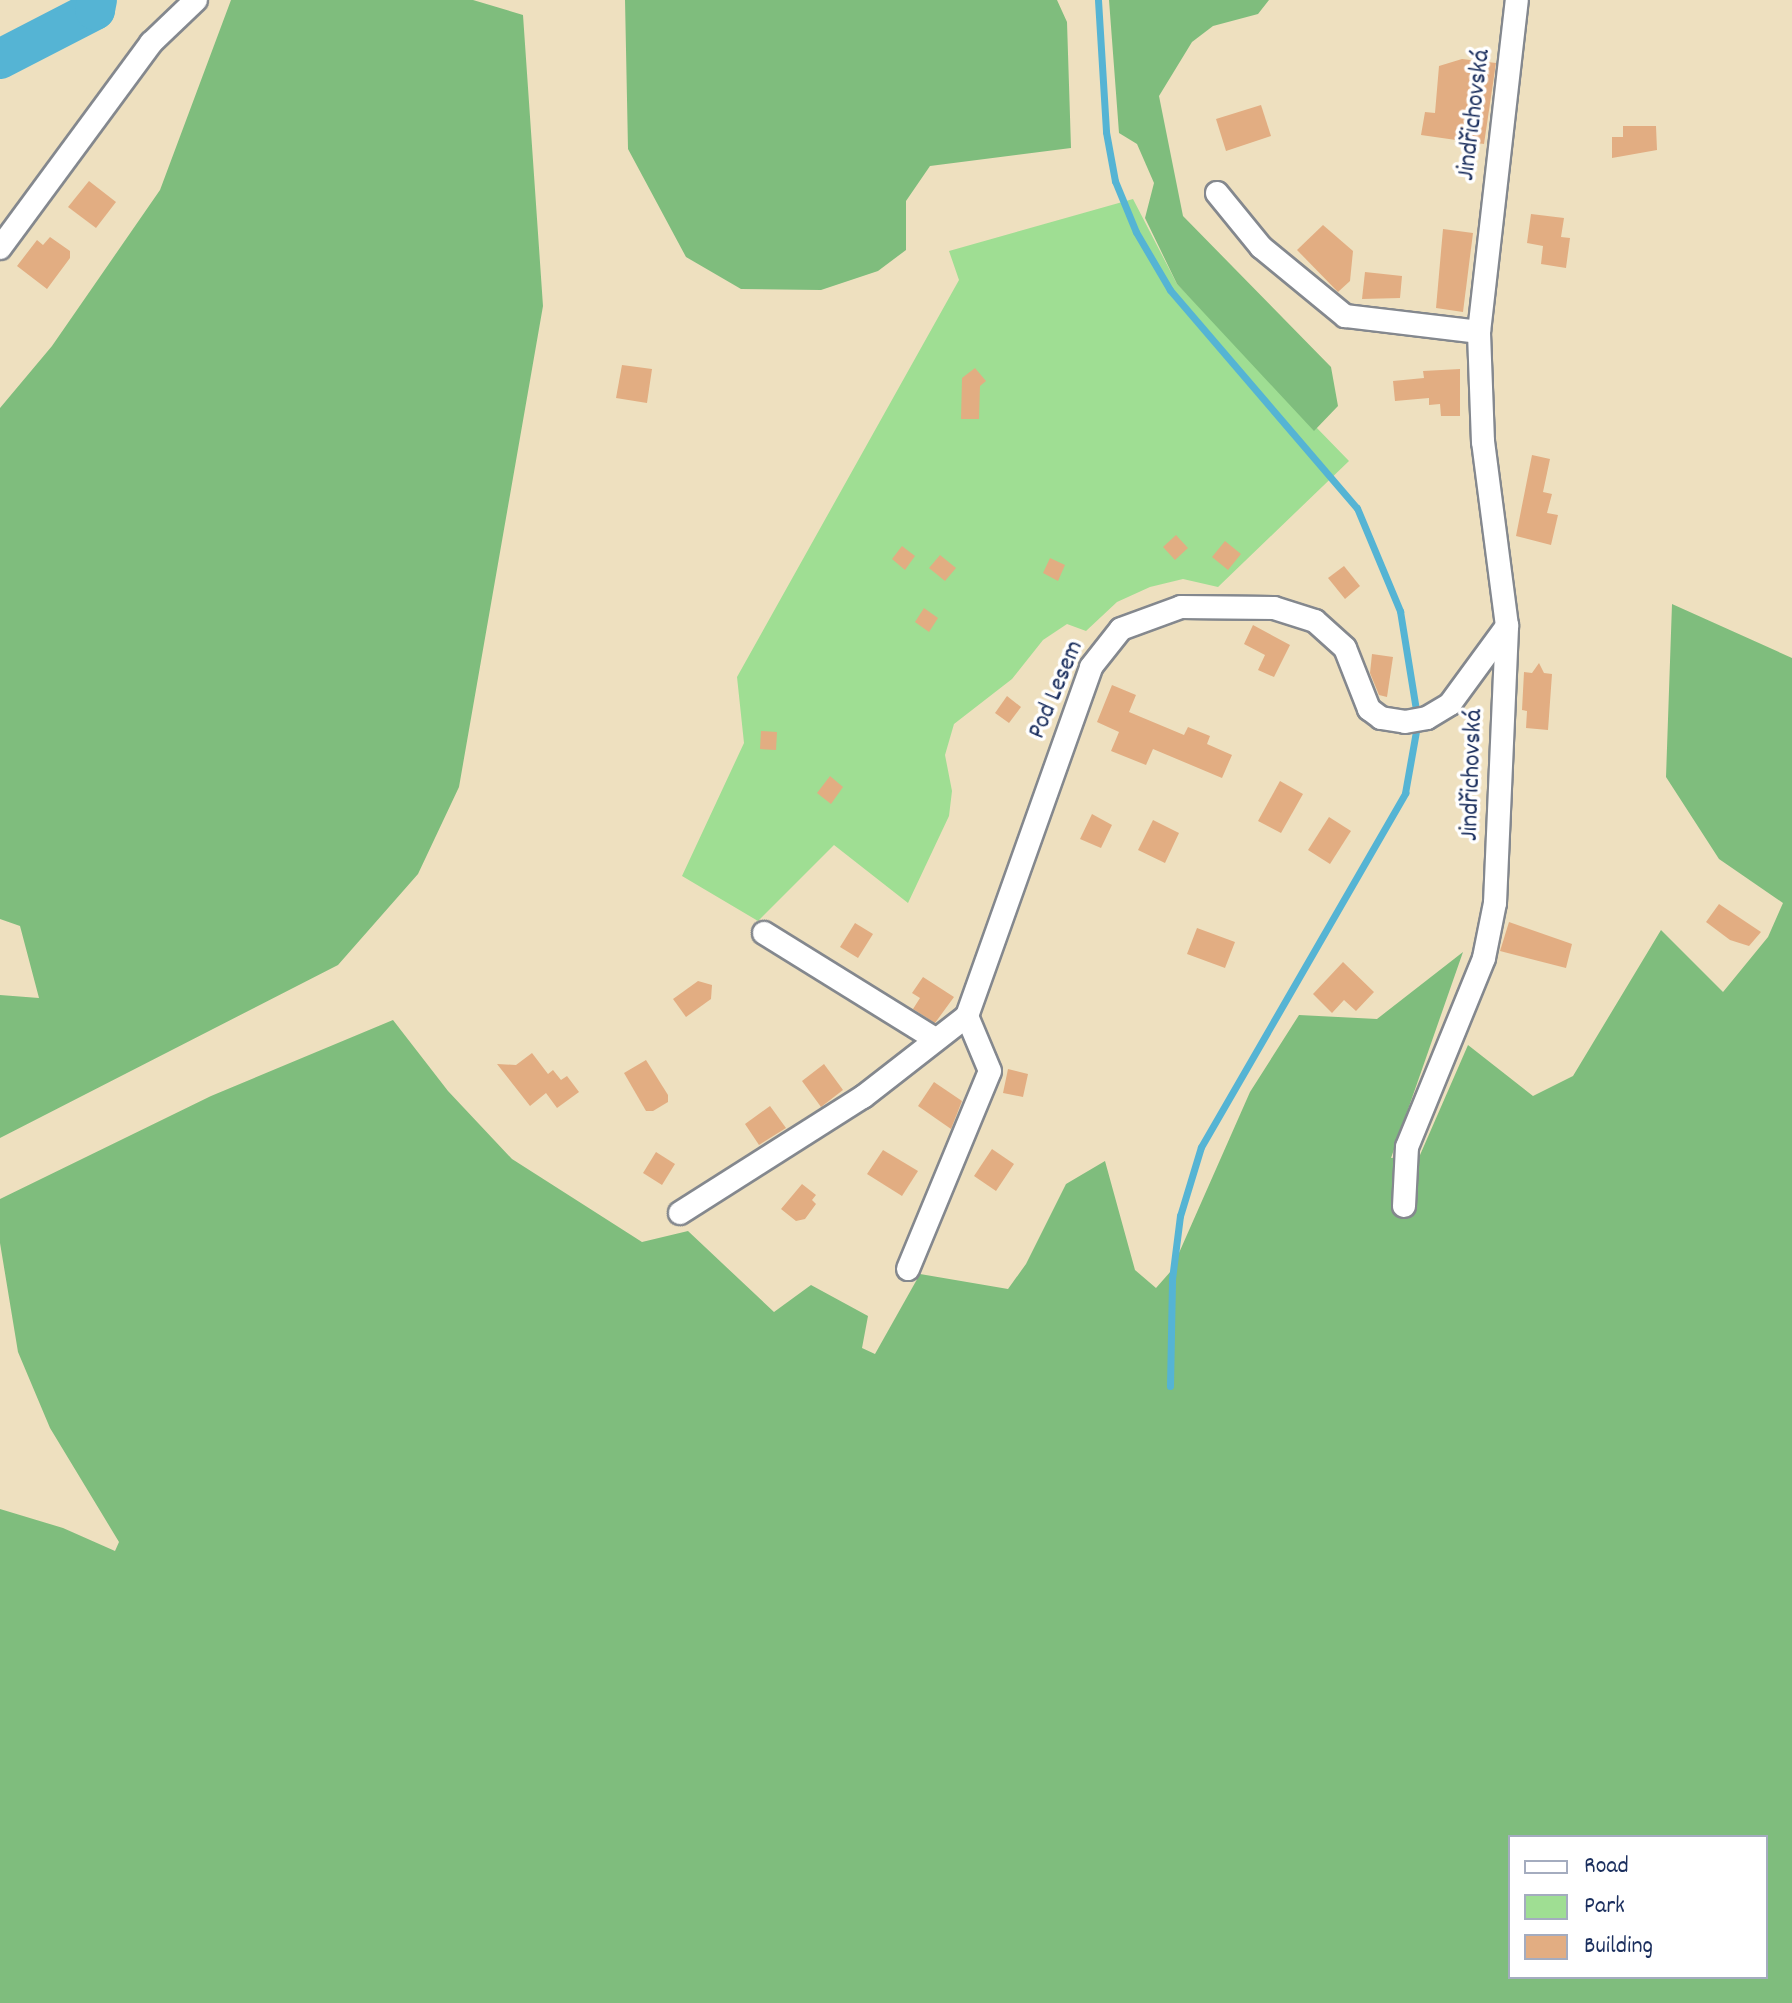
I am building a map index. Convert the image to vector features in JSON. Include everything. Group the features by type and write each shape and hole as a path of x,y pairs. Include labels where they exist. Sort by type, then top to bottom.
{"street":[{"path":"0,248 151,43 196,0"},
{"name":"Jindřichovská","path":"1404,1206 1407,1147 1484,958 1495,903 1507,626 1483,442 1479,332 1517,0"},
{"path":"1217,193 1261,247 1345,316 1479,332"},
{"name":"Pod Lesem","path":"967,1016 984,954 1091,667 1121,629 1181,607 1274,608 1315,621 1345,648 1369,709 1381,718 1405,722 1427,718 1450,704 1507,626"},
{"path":"764,933 935,1039"},
{"path":"680,1213 863,1097 967,1016 990,1071 908,1269"}],"green space":[{"path":"231,0 473,0 523,15 543,306 459,787 418,874 338,965 0,1138 0,995 39,998 20,926 0,919 0,408 52,346 160,190"},
{"path":"625,0 1057,0 1067,22 1071,148 930,166 906,201 906,250 878,271 821,290 741,289 686,257 628,149"},
{"path":"1109,0 1269,0 1258,14 1213,26 1192,42 1159,96 1183,216 1331,367 1338,406 1314,431 1177,284 1145,218 1154,183 1137,144 1119,133"},
{"path":"1133,199 1177,284 1349,461 1218,587 1183,579 1150,587 1117,602 1086,631 1067,624 1043,640 1012,679 954,724 945,755 952,791 949,816 908,903 834,845 758,921 682,876 744,743 737,677 959,280 949,251"},
{"path":"1672,604 1792,658 1792,2003 0,2003 0,1509 63,1528 115,1551 119,1542 50,1428 18,1352 0,1243 0,1199 211,1096 393,1020 448,1091 512,1159 642,1242 688,1231 774,1312 811,1285 868,1316 862,1348 875,1354 920,1274 1008,1289 1026,1264 1066,1184 1105,1161 1135,1270 1156,1288 1171,1271 1250,1092 1299,1015 1377,1019 1463,952 1391,1158 1420,1155 1468,1045 1533,1096 1573,1076 1661,930 1723,992 1768,937 1783,903 1719,859 1666,777"}],"building":[{"path":"1462,59 1496,63 1484,144 1421,135 1425,112 1435,113 1439,66"},
{"path":"1261,105 1271,136 1226,151 1216,119"},
{"path":"1623,126 1656,126 1657,150 1612,158 1612,137 1623,137"},
{"path":"89,181 116,202 96,228 68,207"},
{"path":"1531,214 1564,218 1561,237 1570,238 1566,268 1541,264 1543,246 1527,243"},
{"path":"1323,225 1353,251 1350,281 1338,292 1297,250"},
{"path":"1443,229 1473,233 1463,312 1436,308"},
{"path":"50,237 70,251 70,258 47,289 17,266 37,240 43,245"},
{"path":"1365,272 1402,276 1400,298 1362,299"},
{"path":"622,365 652,369 647,403 616,398"},
{"path":"975,368 986,381 980,386 979,419 961,419 962,378"},
{"path":"1460,369 1460,416 1441,416 1440,404 1429,405 1429,398 1395,401 1393,381 1424,378 1423,371"},
{"path":"1532,455 1550,459 1543,492 1552,494 1547,513 1558,515 1551,545 1516,536"},
{"path":"1176,535 1188,548 1175,560 1163,547"},
{"path":"1225,541 1241,554 1228,570 1212,557"},
{"path":"902,546 915,556 905,570 892,559"},
{"path":"940,555 956,568 945,581 929,568"},
{"path":"1050,558 1065,565 1058,581 1043,573"},
{"path":"1344,566 1360,586 1345,599 1328,578"},
{"path":"924,608 938,618 929,632 915,622"},
{"path":"1253,625 1290,645 1274,677 1258,670 1265,655 1244,644"},
{"path":"1372,654 1393,657 1387,697 1379,695 1370,673"},
{"path":"1539,663 1544,673 1552,674 1548,730 1526,728 1527,711 1522,710 1524,672 1532,673"},
{"path":"1112,685 1136,695 1129,712 1184,735 1188,727 1210,736 1207,744 1232,755 1222,778 1153,749 1146,765 1111,751 1119,732 1097,722"},
{"path":"1007,696 1021,707 1009,723 995,713"},
{"path":"761,731 777,732 776,750 760,749"},
{"path":"830,776 843,787 831,804 817,793"},
{"path":"1280,781 1303,794 1281,833 1258,821"},
{"path":"1092,814 1112,825 1101,848 1080,839"},
{"path":"1329,817 1351,831 1330,864 1308,850"},
{"path":"1153,820 1179,833 1165,863 1138,850"},
{"path":"1719,904 1761,932 1749,946 1730,940 1706,922"},
{"path":"1509,922 1572,944 1566,968 1500,951"},
{"path":"855,923 873,934 858,958 840,947"},
{"path":"1197,928 1235,942 1225,968 1187,954"},
{"path":"1343,962 1374,992 1356,1011 1344,1000 1332,1013 1313,994"},
{"path":"923,977 954,997 935,1023 913,1009 920,998 912,993"},
{"path":"698,981 712,985 711,999 686,1017 673,999"},
{"path":"532,1053 548,1074 553,1070 561,1080 567,1076 579,1092 557,1108 546,1093 530,1106 497,1064 516,1065"},
{"path":"646,1060 668,1095 668,1102 653,1111 646,1111 624,1073"},
{"path":"824,1064 843,1090 821,1107 802,1081"},
{"path":"1008,1069 1028,1074 1023,1097 1003,1093"},
{"path":"934,1082 962,1101 951,1129 918,1106"},
{"path":"770,1106 786,1128 759,1145 745,1124"},
{"path":"992,1149 1014,1164 996,1191 974,1176"},
{"path":"883,1150 918,1171 902,1196 867,1174"},
{"path":"656,1152 675,1164 662,1185 643,1173"},
{"path":"802,1184 816,1195 812,1200 816,1204 805,1219 796,1221 781,1209"}],"waterway":[{"path":"0,59 95,10 97,0"},
{"path":"1098,0 1106,132 1115,181 1136,232 1170,290 1357,508 1400,611 1416,710"},
{"path":"1170,1386 1172,1279 1180,1216 1201,1147 1405,793 1416,731"}]}
